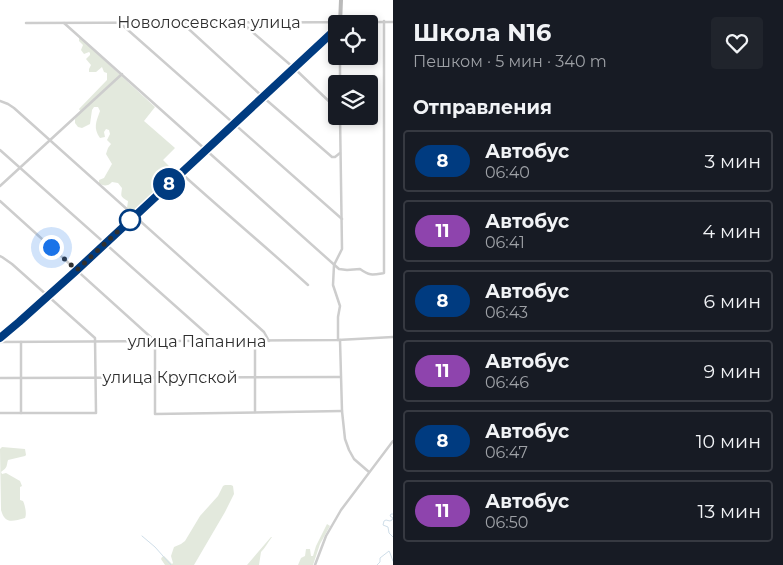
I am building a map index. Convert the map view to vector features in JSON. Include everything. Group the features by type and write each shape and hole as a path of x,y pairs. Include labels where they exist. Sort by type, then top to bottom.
{"street":[{"path":"340,15 341,0"},
{"name":"Новолосевская улица","path":"378,21 393,22"},
{"path":"64,22 334,265 342,270 360,269 371,275 384,272 384,21"},
{"path":"182,22 332,158 340,152"},
{"path":"241,22 328,100"},
{"name":"Новолосевская улица","path":"26,23 328,23"},
{"path":"120,23 342,219"},
{"path":"0,338 19,325 47,296 328,36"},
{"path":"0,186 122,74"},
{"path":"0,101 14,108 264,332 269,341"},
{"path":"340,125 342,249 334,265 333,285 340,306 338,317 342,411 345,439 349,450 354,459 370,473"},
{"path":"0,150 208,335 208,341"},
{"path":"181,173 308,285"},
{"path":"0,201 155,342 155,414 342,411"},
{"path":"0,256 12,264 96,338 96,413 0,413"},
{"name":"улица Папанина","path":"0,342 269,341 393,337"},
{"path":"255,341 255,412"},
{"path":"21,342 22,413"},
{"name":"улица Крупской","path":"0,378 340,377"},
{"path":"315,565 322,544 345,504 393,441"}],"shaded area":[{"path":"79,37 155,107 144,121 175,148 163,160 175,172 132,213 127,208 128,201 122,196 122,188 118,183 112,182 105,186 99,183 99,180 104,178 112,164 106,154 111,144 107,140 110,134 109,130 106,129 104,132 105,137 100,138 96,131 96,122 100,111 98,107 94,107 92,110 90,124 82,128 78,127 75,123 75,119 81,112 79,109 107,80 107,73 104,72 102,67 96,72 89,72 91,65 86,59 90,53 84,54 81,50 83,45 79,41"},
{"path":"2,447 25,449 26,455 8,460 6,468 1,472 20,481 22,486 20,487 20,500 23,501 26,512 25,518 13,521 7,520 1,510 0,449"},
{"path":"225,485 233,486 234,494 194,565 165,565 161,559 162,557 164,556 173,563 171,556 174,547 185,541 200,516"},
{"path":"327,524 330,526 320,544 313,565 298,565 301,558 305,556 306,549 310,549 311,556 313,556"},
{"path":"271,537 261,552 259,565 247,565"}],"waterway":[{"path":"393,514 390,516 393,518 392,520 384,521 383,525 388,527 389,533 393,537"},
{"path":"142,536 171,565"},
{"path":"377,565 380,562 380,558 389,551 393,561"}],"bus line":[{"name":"8","path":"0,338 77,270 328,36"}],"route":[{"path":"51,247 77,270 134,216 130,220"}]}
